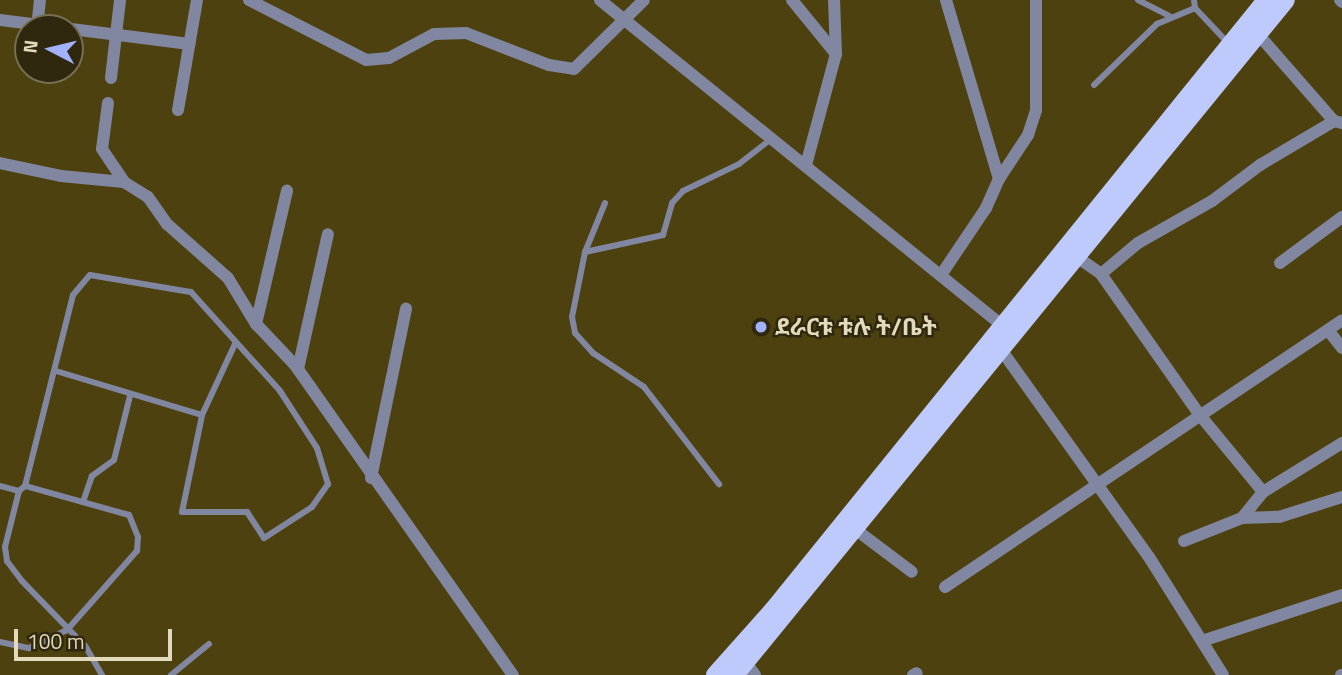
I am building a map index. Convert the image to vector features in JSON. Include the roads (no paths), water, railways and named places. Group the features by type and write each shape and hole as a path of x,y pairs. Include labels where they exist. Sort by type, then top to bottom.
{"main road":[{"path":"745,671 855,529 1002,351 1009,331 1077,257 1234,50 1266,0"},
{"path":"715,675 1009,331 1234,50 1258,34 1286,0"}],"street":[{"path":"111,78 114,33 120,0"},
{"path":"178,110 197,0"},
{"path":"249,0 366,60 389,58 435,34 466,33 549,65 574,69 644,0"},
{"path":"600,0 1009,331"},
{"path":"792,0 836,54"},
{"path":"806,165 836,54 834,0"},
{"path":"946,0 999,179"},
{"path":"941,275 986,208 999,179 1028,135 1036,110 1036,0"},
{"path":"84,30 189,44"},
{"path":"1101,274 1138,243 1212,201 1260,165 1340,123 1258,34"},
{"path":"108,103 102,149 124,181 148,197 167,224 228,278 256,324 298,369 371,478 513,675"},
{"path":"0,163 61,176 124,181"},
{"path":"256,324 287,191"},
{"path":"1280,263 1342,216"},
{"path":"298,369 328,233"},
{"path":"1077,257 1101,274 1199,414 1263,492"},
{"path":"371,478 406,309"},
{"path":"945,587 1093,484 1342,320"},
{"path":"1328,330 1342,348"},
{"path":"1002,351 1093,484 1149,557 1202,640 1219,674"},
{"path":"1242,519 1263,492 1342,443"},
{"path":"1184,541 1242,519 1279,517 1342,497"},
{"path":"855,529 912,572"},
{"path":"1202,640 1342,595"}],"lane":[{"path":"1138,0 1169,16"},
{"path":"1094,85 1169,16 1195,4 1234,50"},
{"path":"585,252 663,235 672,203 683,191 739,164 771,139"},
{"path":"605,203 585,252 572,317 575,333 593,354 644,387 719,484"},
{"path":"102,675 97,661 3,562 7,530 56,371 73,295 90,275 191,292 220,321 234,344 279,391 317,448 328,484 323,496 264,538 247,512 182,512 202,415 234,344"},
{"path":"56,371 130,396 202,415"},
{"path":"84,499 92,476 114,460 130,396"},
{"path":"0,486 84,499 129,515 138,537 136,551 68,630 29,648 0,642"},
{"path":"171,675 209,644"}],"place":[{"name":"ደራርቱ ቱሉ ት/ቤት","path":"761,327"}]}
